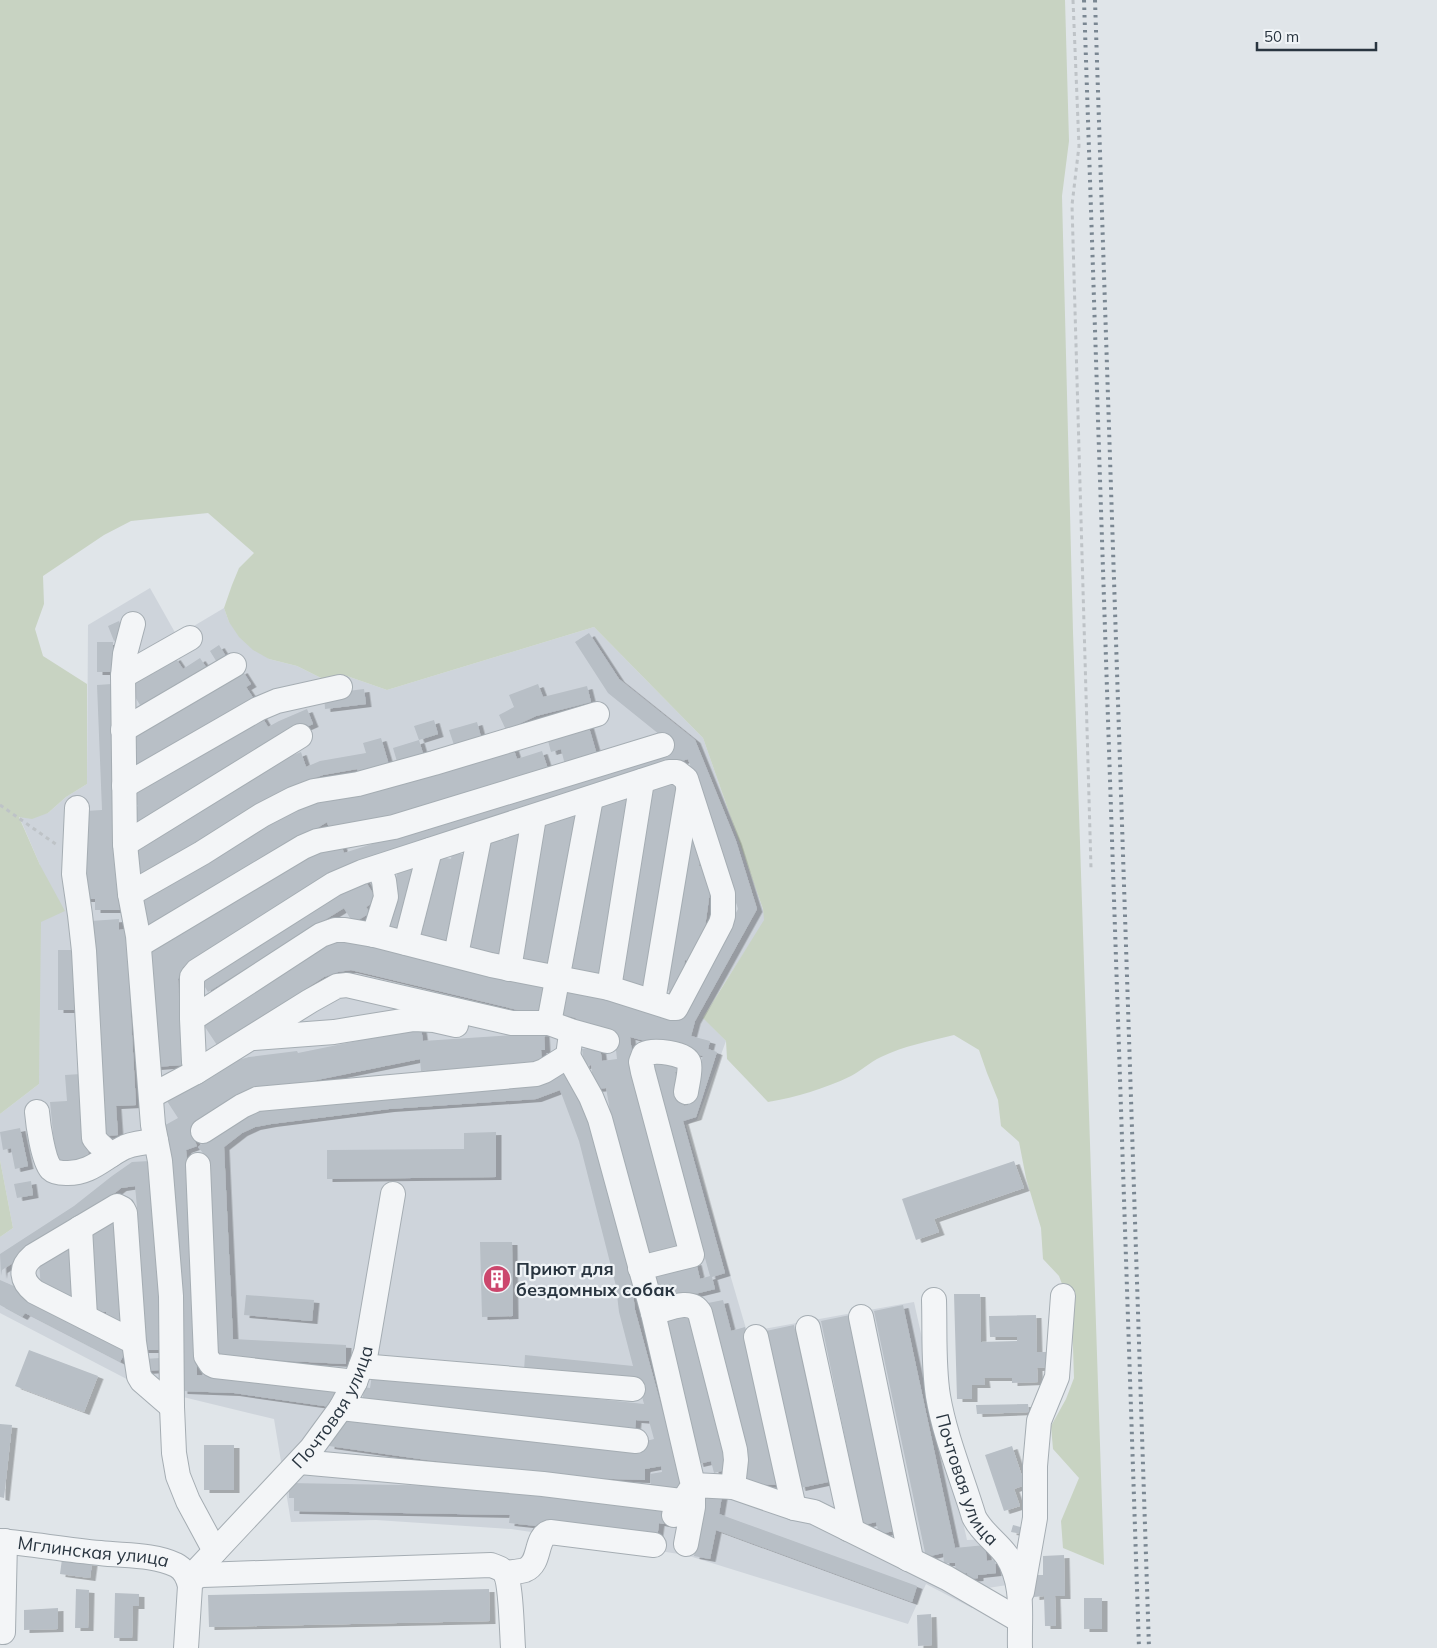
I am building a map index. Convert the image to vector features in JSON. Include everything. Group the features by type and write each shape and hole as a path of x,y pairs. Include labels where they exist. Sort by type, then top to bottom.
{"street":[{"path":"133,624 125,654 123,676 125,844 130,894 139,945 151,1096 160,1161 171,1296 174,1453 178,1476 188,1501 215,1551"},
{"path":"123,676 190,638"},
{"path":"123,730 234,665"},
{"path":"124,786 258,709 277,701 340,687"},
{"path":"130,894 202,853 262,815 293,799 314,791 358,784 434,763 597,714"},
{"path":"125,844 300,736"},
{"path":"139,945 302,846 317,841 394,828 436,813 662,745"},
{"path":"192,1019 328,932 344,930 374,935 509,969 609,988 676,1008 721,923 724,894 686,779 678,772 669,772 379,867 334,884 197,971 192,977 192,1019 196,1072"},
{"path":"609,988 642,781"},
{"path":"652,1001 689,787"},
{"path":"550,1022 591,798"},
{"path":"77,808 74,874 84,950 94,1138 111,1155"},
{"path":"509,969 534,817"},
{"path":"456,955 480,834"},
{"path":"406,943 430,850"},
{"path":"374,935 386,896 384,881 379,867"},
{"path":"151,1096 196,1072 337,986 347,985 512,1023"},
{"path":"250,1038 334,1032 414,1019 434,1020 459,1026 550,1022 571,1032 607,1041"},
{"path":"571,1032 568,1056 591,1097 600,1119 653,1313 682,1500 693,1507 686,1544"},
{"path":"640,1268 692,1255 643,1072 641,1062 644,1054 657,1050 688,1060 686,1092"},
{"path":"203,1131 242,1106 257,1099 536,1074 544,1072 568,1056"},
{"path":"37,1112 40,1136 48,1163 51,1169 56,1172 77,1173 86,1171 111,1155 135,1144 156,1141"},
{"path":"198,1165 206,1356 215,1366 633,1389"},
{"name":"Почтовая улица","path":"187,1575 215,1551 300,1462 341,1408 358,1374 366,1352 393,1194"},
{"path":"134,1342 34,1292 24,1280 23,1272 26,1262 33,1256 117,1206 123,1209 125,1213 134,1342 139,1376 142,1381 172,1407"},
{"path":"80,1228 85,1318"},
{"path":"300,1462 543,1484 682,1500 733,1487 794,1508 814,1512 947,1578 1020,1609 1035,1518 1035,1466 1039,1421 1057,1377 1063,1296"},
{"name":"Почтовая улица","path":"934,1300 935,1369 938,1396 945,1425 974,1517 979,1527 1006,1555 1019,1583 1020,1648"},
{"path":"653,1313 687,1304 698,1308 735,1450 736,1460 733,1487"},
{"path":"861,1317 910,1554 908,1559"},
{"path":"808,1328 850,1525 848,1529"},
{"path":"756,1337 794,1508"},
{"path":"341,1408 636,1442"},
{"path":"505,1573 524,1570 530,1567 544,1534 550,1532 654,1545"},
{"path":"2,1632 3,1541"},
{"name":"Мглинская улица","path":"3,1541 154,1558 172,1564 187,1575"},
{"path":"186,1648 190,1597 187,1575 491,1565 500,1568 505,1573 508,1585 513,1648"}],"path":[{"path":"1073,0 1079,146 1072,205 1091,868"},
{"path":"0,805 74,856"}],"shaded area":[{"path":"150,588 177,636 224,608 229,622 269,659 297,666 323,679 344,675 387,690 594,627 703,738 763,909 765,920 703,1017 726,1041 697,1120 686,1125 747,1332 914,1302 967,1540 987,1539 1014,1584 981,1589 972,1608 926,1584 908,1624 686,1555 511,1529 376,1520 291,1522 274,1419 142,1387 0,1313 0,1237 13,1228 0,1160 0,1114 39,1084 40,865 19,816 48,813 66,797 87,784 88,625"}],"green space":[{"path":"0,0 1065,0 1069,141 1062,196 1073,632 1104,1565 1063,1548 1061,1521 1079,1478 1053,1449 1051,1426 1066,1399 1074,1378 1070,1305 1059,1276 1043,1259 1041,1228 1026,1178 1019,1142 1001,1126 998,1100 979,1050 954,1035 889,1053 851,1076 821,1089 768,1102 727,1059 726,1041 703,1018 764,920 763,909 703,738 594,627 387,690 344,675 323,679 297,666 269,659 253,650 239,637 229,622 224,608 239,568 254,553 208,513 131,521 104,535 43,576 44,604 35,629 43,656 87,684 87,784 66,797 48,813 32,819 19,817 40,865 65,911 41,922 39,1084 0,1114"},
{"path":"0,1160 13,1228 0,1237"}],"building":[{"path":"119,621 125,636 114,641 108,626"},
{"path":"589,633 619,679 695,740 736,841 757,909 695,1021 691,1036 710,1041 708,1049 717,1052 696,1117 683,1121 725,1273 712,1277 715,1289 654,1304 647,1274 696,1262 700,1279 710,1276 651,1064 674,1058 678,1072 675,1072 684,1106 688,1105 703,1056 630,1037 636,1084 679,1249 647,1258 613,1127 606,1088 594,1089 591,1065 584,1066 582,1049 600,1047 602,1061 617,1059 614,1033 575,1023 576,1018 560,1014 567,987 679,1016 738,909 688,759 334,872 183,967 178,979 183,1065 155,1067 148,947 321,844 340,842 344,853 675,747 608,693 575,642"},
{"path":"97,642 113,642 113,672 97,672"},
{"path":"219,645 227,658 218,664 210,651"},
{"path":"175,657 183,669 200,658 208,670 143,710 128,685"},
{"path":"242,670 251,684 246,687 254,699 134,770 126,756 137,750 128,735"},
{"path":"112,684 120,910 95,910 95,899 81,899 85,811 102,810 97,685"},
{"path":"538,684 543,697 587,686 591,702 536,716 506,730 499,715 514,707 509,695"},
{"path":"364,689 366,704 325,709 324,694"},
{"path":"307,709 313,724 288,735 139,826 130,811 138,806 131,794 261,715 268,727"},
{"path":"434,720 438,734 419,740 414,726"},
{"path":"477,722 481,737 454,745 449,730"},
{"path":"588,724 597,755 565,765 561,749 551,752 547,737"},
{"path":"381,738 389,765 359,774 357,769 323,775 295,785 136,881 133,864 139,861 132,848 273,763 301,752 306,767 320,761 366,753 363,743"},
{"path":"419,740 424,757 398,765 393,748"},
{"path":"513,747 517,759 542,751 548,769 381,821 330,831 327,822 149,931 138,900 316,796"},
{"path":"654,781 677,781 677,794 649,988 617,983 648,790 654,791"},
{"path":"613,797 630,800 599,975 570,968 579,933 599,802"},
{"path":"561,813 575,815 549,967 520,962 545,815"},
{"path":"687,820 702,837 699,866 709,867 712,877 705,927 694,961 685,960 679,992 664,990"},
{"path":"506,832 523,835 498,958 468,954 491,837 505,840"},
{"path":"452,852 467,855 448,942 418,936 436,856 451,859"},
{"path":"399,866 415,870 401,930 384,926"},
{"path":"364,879 377,900 366,907 370,913 353,923 344,908 208,992 200,979"},
{"path":"119,919 119,930 126,929 136,1105 116,1106 118,1135 103,1136 91,921"},
{"path":"334,938 550,986 543,1016 351,970 324,977 217,1045 201,1021"},
{"path":"58,950 74,950 75,1010 58,1010"},
{"path":"421,1028 423,1041 544,1033 545,1050 541,1050 542,1065 421,1071 420,1059 302,1083 255,1089 209,1114 190,1130 197,1146 186,1150 194,1241 197,1375 234,1376 334,1391 331,1407 234,1393 182,1391 160,1128 178,1118 165,1098 224,1064 249,1057 297,1051 298,1053"},
{"path":"568,1065 594,1135 632,1285 635,1310 677,1464 680,1487 651,1490 650,1474 662,1472 661,1466 645,1469 645,1480 583,1478 427,1460 329,1446 330,1437 346,1417 642,1442 654,1439 649,1421 636,1420 635,1429 362,1405 364,1387 370,1388 372,1375 644,1404 638,1382 524,1371 525,1355 633,1366 619,1312 616,1286 579,1141 560,1090 536,1099 389,1109 271,1124 255,1127 242,1133 224,1147 233,1339 346,1345 346,1364 217,1357 208,1159 198,1147 235,1119 251,1112"},
{"path":"81,1074 89,1161 56,1164 50,1102 67,1101 65,1075"},
{"path":"20,1128 28,1166 15,1169 11,1148 3,1150 0,1132"},
{"path":"496,1132 496,1177 327,1179 327,1150 464,1149 464,1133"},
{"path":"150,1161 156,1229 160,1350 142,1350 139,1229 135,1186 121,1188 84,1217 2,1270 1,1276 0,1254 74,1206 132,1162"},
{"path":"1014,1161 1024,1188 934,1219 939,1232 916,1240 902,1199"},
{"path":"31,1181 33,1195 17,1198 14,1184"},
{"path":"117,1215 124,1324 106,1322 106,1312 93,1312 90,1227"},
{"path":"71,1240 76,1286 72,1301 41,1288 39,1263"},
{"name":"Приют для бездомных собак","path":"480,1242 512,1242 513,1316 482,1317"},
{"path":"0,1280 25,1291 127,1349 120,1362 25,1313 22,1317 0,1305"},
{"path":"954,1294 980,1294 981,1342 1017,1341 1017,1337 990,1337 989,1316 1036,1315 1037,1352 1050,1352 1050,1367 1037,1368 1038,1382 1012,1383 1012,1378 984,1378 985,1385 972,1385 972,1399 957,1399"},
{"path":"246,1295 314,1300 312,1321 244,1315"},
{"path":"723,1300 731,1331 745,1327 781,1485 743,1484 744,1451 708,1303"},
{"path":"903,1305 955,1548 985,1545 987,1561 995,1560 996,1573 978,1575 978,1578 968,1579 967,1573 956,1574 955,1563 944,1563 943,1553 926,1557 874,1311"},
{"path":"690,1312 729,1469 714,1473 711,1461 698,1464 662,1319"},
{"path":"850,1315 894,1531 879,1534 876,1522 863,1525 821,1321"},
{"path":"794,1325 828,1482 800,1488 766,1331"},
{"path":"29,1350 98,1376 84,1412 15,1386"},
{"path":"160,1358 160,1370 144,1371 144,1359"},
{"path":"1028,1404 1029,1412 977,1414 976,1405"},
{"path":"0,1424 12,1425 4,1498 0,1497"},
{"path":"204,1445 234,1445 234,1490 204,1490"},
{"path":"1012,1446 1025,1485 1014,1489 1020,1506 1004,1511 985,1455"},
{"path":"289,1483 509,1487 666,1508 664,1524 659,1523 657,1539 509,1523 510,1515 294,1511 294,1498 289,1498"},
{"path":"706,1493 722,1496 719,1514 917,1586 912,1602 716,1530 710,1559 694,1556"},
{"path":"1013,1525 1024,1528 1023,1534 1011,1532"},
{"path":"1064,1555 1065,1596 1055,1596 1056,1626 1045,1626 1044,1596 1034,1597 1033,1575 1043,1575 1043,1556"},
{"path":"62,1559 92,1563 90,1578 60,1574"},
{"path":"76,1589 89,1590 88,1628 75,1628"},
{"path":"489,1589 490,1621 209,1627 208,1595"},
{"path":"115,1593 139,1594 139,1606 133,1606 132,1638 114,1638"},
{"path":"1084,1598 1102,1598 1102,1629 1084,1629"},
{"path":"58,1608 58,1629 24,1630 24,1610"},
{"path":"931,1614 932,1645 918,1646 917,1615"}],"railway":[{"path":"1084,0 1139,1648"},
{"path":"1095,0 1149,1648"}],"place":[{"name":"Приют для бездомных собак","path":"497,1279"}]}
